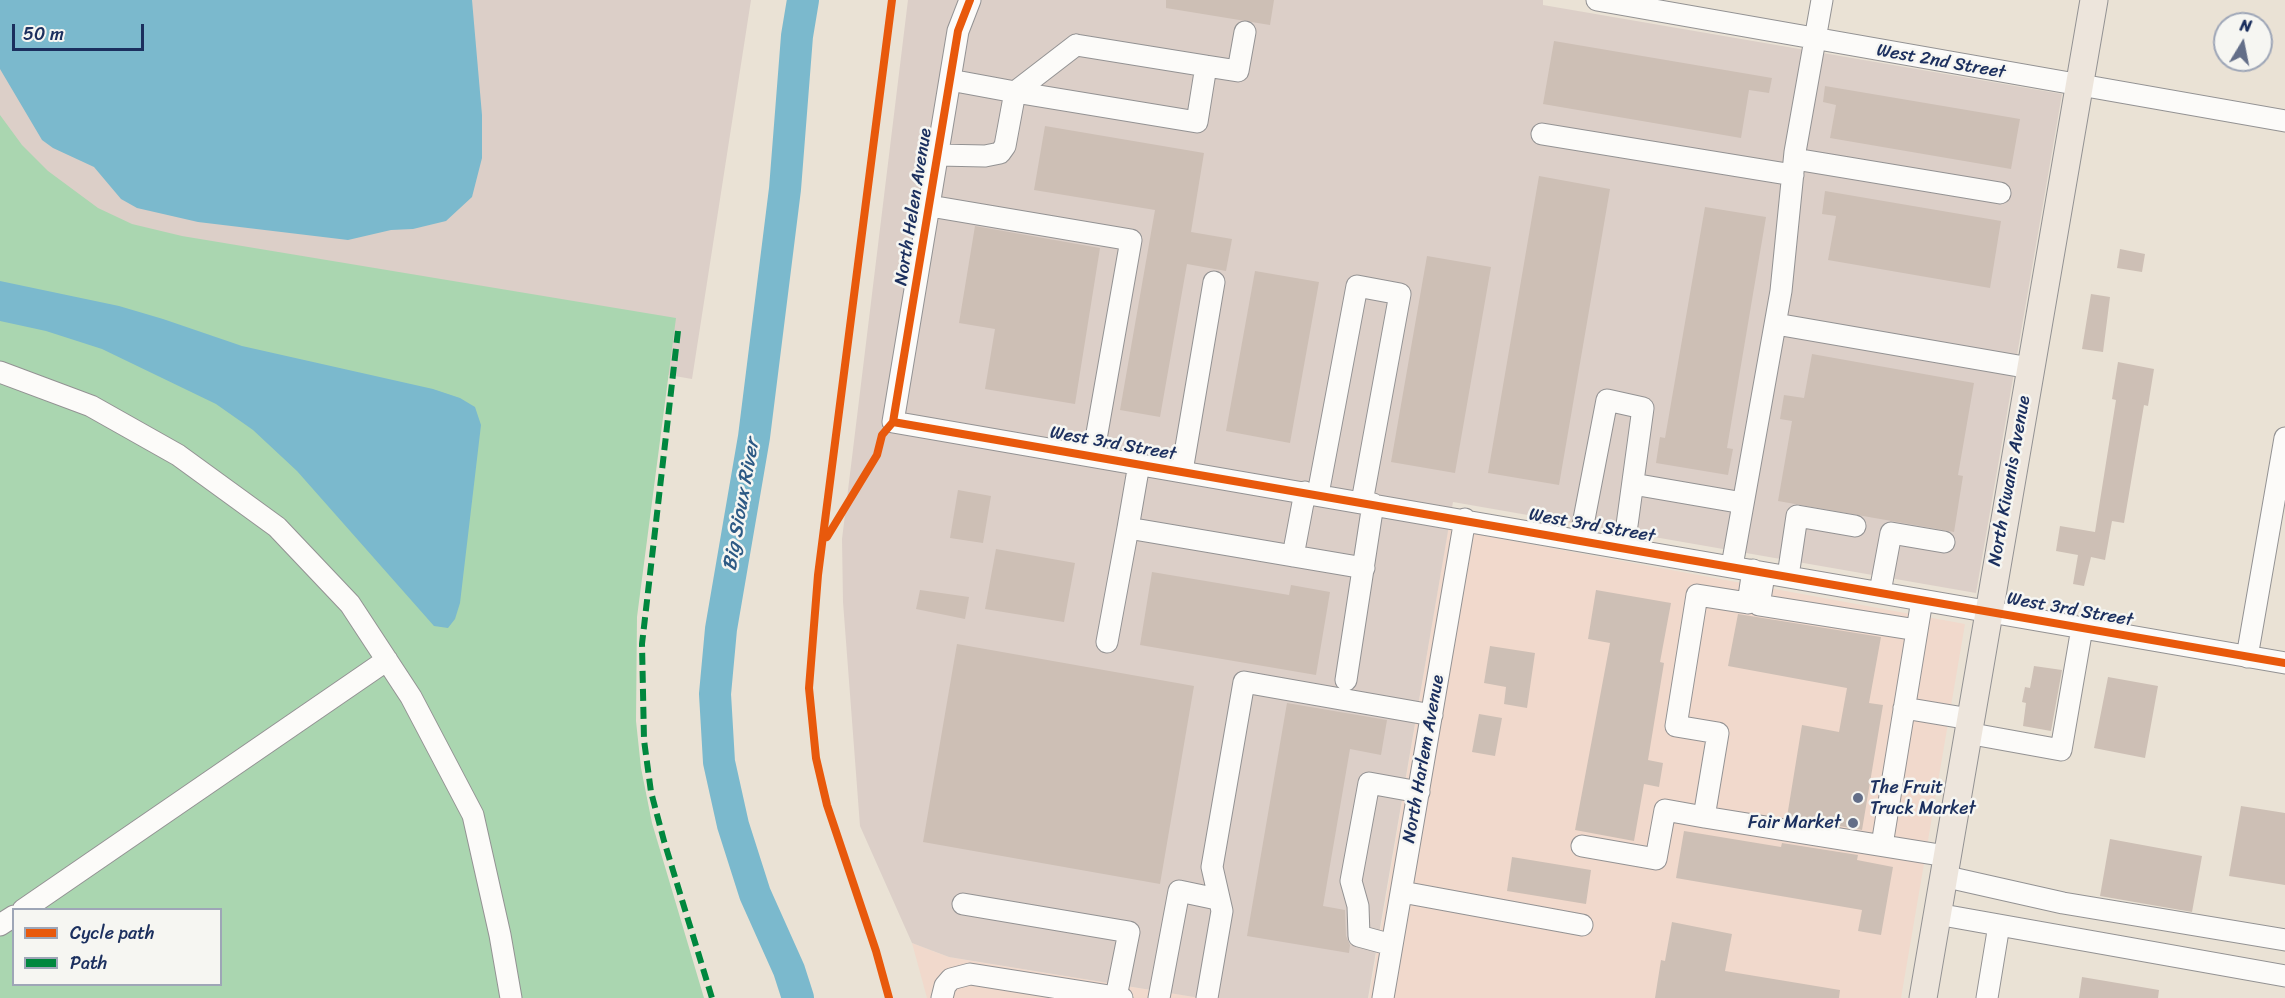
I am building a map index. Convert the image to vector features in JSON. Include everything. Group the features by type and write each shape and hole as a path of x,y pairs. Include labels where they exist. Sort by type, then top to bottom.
{"main road":[{"name":"North Kiwanis Avenue","path":"1923,998 2094,0"}],"street":[{"name":"North Helen Avenue","path":"893,422 958,31 970,0"},
{"name":"West 2nd Street","path":"1598,0 2285,121"},
{"path":"1732,566 1776,324 1794,167 1822,0"},
{"path":"938,155 985,156 1000,153 1005,146 1015,92 1076,45 1238,71 1245,32"},
{"path":"950,80 1197,122 1206,66"},
{"path":"1542,134 2000,193"},
{"path":"930,206 1131,240 1093,456"},
{"path":"1182,471 1214,282"},
{"path":"1293,556 1311,493 1357,286 1401,294 1368,503 1364,568 1346,680"},
{"path":"1776,324 2030,368"},
{"path":"0,372 91,406 178,455 277,528 350,604 411,697 473,815 500,935 511,998"},
{"path":"1580,540 1607,400 1643,408 1624,547"},
{"name":"West 3rd Street","path":"893,422 1465,519 2285,663"},
{"path":"2247,657 2285,438"},
{"path":"1107,642 1139,464"},
{"path":"1633,484 1743,503"},
{"path":"1788,576 1797,516 1855,526"},
{"name":"North Harlem Avenue","path":"1383,998 1465,519"},
{"path":"1128,528 1364,568"},
{"path":"1881,592 1891,533 1944,542"},
{"path":"1759,571 1759,605 1917,630"},
{"path":"1704,817 1718,733 1676,726 1696,595 1748,603 1759,571"},
{"path":"1816,614 1821,582"},
{"path":"1882,845 1922,600"},
{"path":"1904,708 2061,750 2082,628"},
{"path":"24,908 387,660"},
{"path":"1207,998 1222,911 1217,899 1212,867 1244,682 1432,715"},
{"path":"1392,945 1359,936 1358,906 1351,881 1369,783 1419,792"},
{"path":"1582,846 1656,859 1665,810 1882,845 2063,903 2285,940"},
{"path":"1159,998 1179,891 1217,899"},
{"path":"1402,892 1582,925"},
{"path":"942,998 945,986 951,978 959,975 983,974 1119,998 1129,932 963,904"},
{"path":"1937,914 2285,976"},
{"path":"1987,998 1999,925"}],"shaded area":[{"path":"0,0 751,0 692,379 0,259"},
{"path":"908,0 1543,0 1543,5 2062,94 1976,593 1453,502 1368,998 1200,998 949,957 912,943 860,826 843,602 842,539"},
{"path":"1448,529 1965,624 1901,998 1369,998"},
{"path":"912,943 949,957 1200,998 927,998"}],"green space":[{"path":"0,115 22,145 48,171 98,208 132,224 182,236 676,318 637,617 636,721 641,768 652,823 704,998 0,998"}],"water":[{"path":"0,0 472,0 482,115 482,158 472,197 446,221 348,240 198,222 137,208 121,199 94,167 53,148 42,140 0,69"},
{"path":"0,281 119,306 242,346 433,389 460,398 475,407 481,425 460,603 455,619 448,628 434,626 297,471 253,430 216,404 102,349 46,331 0,321"}],"building":[{"path":"1166,0 1274,0 1270,25 1166,8"},
{"path":"1554,41 1772,78 1769,93 1749,90 1741,138 1543,104"},
{"path":"1825,86 2020,119 2011,169 1830,138 1836,105 1823,102"},
{"path":"1045,126 1204,153 1191,232 1232,239 1226,271 1187,264 1160,417 1120,410 1155,210 1034,190"},
{"path":"1539,176 1610,189 1559,485 1488,473"},
{"path":"1825,191 2001,221 1990,288 1828,260 1836,216 1822,214"},
{"path":"1705,207 1766,217 1727,448 1733,449 1728,475 1656,463 1660,437 1665,438"},
{"path":"975,226 1100,248 1075,404 985,389 995,329 959,323"},
{"path":"2120,249 2145,254 2142,272 2117,268"},
{"path":"1427,256 1491,267 1455,473 1391,462"},
{"path":"1255,271 1319,282 1290,443 1226,431"},
{"path":"2091,294 2110,297 2103,352 2082,349"},
{"path":"1812,354 1974,383 1958,475 1963,476 1954,532 1778,501 1792,421 1780,419 1784,395 1804,398"},
{"path":"2118,362 2154,369 2148,406 2144,405 2124,523 2112,521 2105,560 2091,557 2084,586 2073,584 2078,555 2056,551 2060,526 2095,532 2116,400 2112,399"},
{"path":"958,490 991,496 983,543 950,538"},
{"path":"996,549 1075,563 1064,622 985,609"},
{"path":"1152,572 1289,595 1291,585 1330,592 1316,675 1140,645"},
{"path":"920,590 969,597 965,619 916,609"},
{"path":"1596,590 1671,603 1660,662 1664,663 1648,760 1663,763 1659,787 1644,784 1634,841 1575,830 1610,643 1588,639"},
{"path":"1738,614 1881,637 1869,703 1883,705 1862,830 1787,817 1802,725 1839,732 1847,688 1728,666"},
{"path":"957,644 1194,686 1160,884 923,842"},
{"path":"1490,646 1535,653 1527,708 1504,704 1506,687 1484,683"},
{"path":"2034,666 2062,670 2051,731 2023,726 2026,703 2022,702 2025,687 2030,688"},
{"path":"2108,677 2158,686 2145,758 2094,748"},
{"path":"1287,703 1387,720 1381,755 1350,749 1323,906 1345,910 1349,953 1247,936"},
{"path":"1479,714 1502,718 1495,756 1472,752"},
{"path":"2241,806 2285,813 2285,885 2229,876"},
{"path":"1684,831 1781,847 1782,843 1858,855 1857,860 1893,867 1881,935 1858,931 1862,910 1676,878"},
{"path":"2110,839 2202,856 2192,912 2100,896"},
{"path":"1512,857 1591,870 1586,904 1507,891"},
{"path":"1672,922 1732,934 1725,971 1840,990 1839,998 1655,998 1661,960 1665,961"},
{"path":"2082,977 2159,990 2158,998 2079,998"}],"waterway":[{"name":"Big Sioux River","path":"798,998 789,970 755,894 733,825 719,762 715,694 721,629 754,437 785,189 797,36 803,0"}],"marked path":[{"path":"678,331 642,644 644,740 651,792 712,998"}],"cycle path":[{"path":"889,998 876,951 827,805 816,758 809,688 818,575 892,0"},
{"path":"893,422 958,31 970,0"},
{"path":"893,422 2285,663"},
{"path":"827,537 877,455 882,435 893,422"}],"place":[{"name":"The Fruit Truck Market","path":"1858,798"},
{"name":"Fair Market","path":"1853,823"}]}
